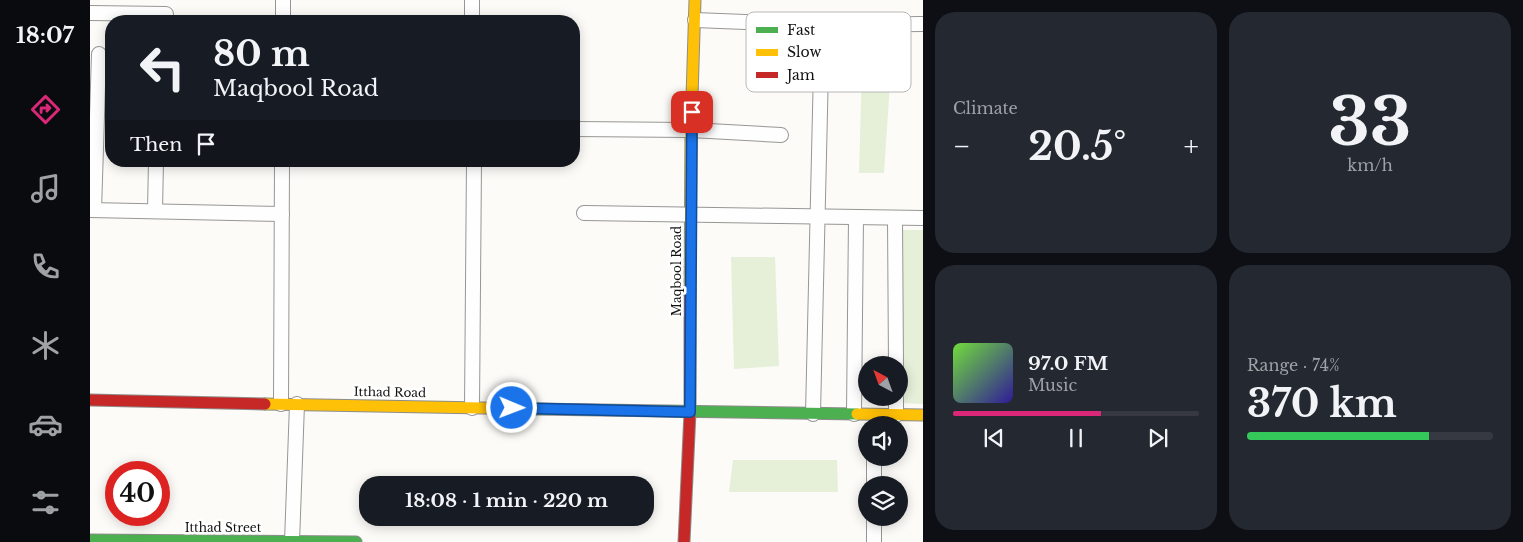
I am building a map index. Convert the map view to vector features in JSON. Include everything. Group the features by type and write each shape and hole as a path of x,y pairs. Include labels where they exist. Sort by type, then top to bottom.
{"street":[{"path":"283,0 283,15"},
{"path":"472,0 472,15"},
{"name":"Maqbool Road","path":"684,542 690,412 691,130 695,0"},
{"path":"90,13 166,14"},
{"path":"695,20 746,22"},
{"path":"99,54 92,210 282,214"},
{"path":"813,414 820,92"},
{"path":"580,129 691,130 781,135"},
{"path":"155,211 156,167"},
{"path":"281,404 282,167"},
{"path":"472,408 474,167"},
{"path":"584,213 817,218 923,218"},
{"path":"854,414 856,218"},
{"path":"895,219 896,356"},
{"name":"Itthad Road","path":"90,400 854,414 861,416"},
{"path":"292,542 297,404"},
{"path":"896,406 896,415"},
{"name":"Itthad Road","path":"892,416 923,415"},
{"path":"874,526 874,542"},
{"name":"Itthad Street","path":"98,541 356,542"}],"green space":[{"path":"861,92 889,92 884,173 859,173"},
{"path":"899,230 923,230 923,404 908,403 908,356 900,356"},
{"path":"731,257 775,257 779,366 734,369"},
{"path":"733,460 837,460 838,492 729,492"}],"traffic: fast":[{"path":"535,409 857,414"},
{"path":"90,540 356,542"}],"traffic: slow":[{"path":"690,291 691,130 695,0"},
{"path":"265,404 535,409"},
{"path":"857,414 923,415"}],"traffic: jam":[{"path":"684,542 690,412 690,291"},
{"path":"90,400 265,404"}],"route":[{"path":"512,408 690,412 692,112"}]}
